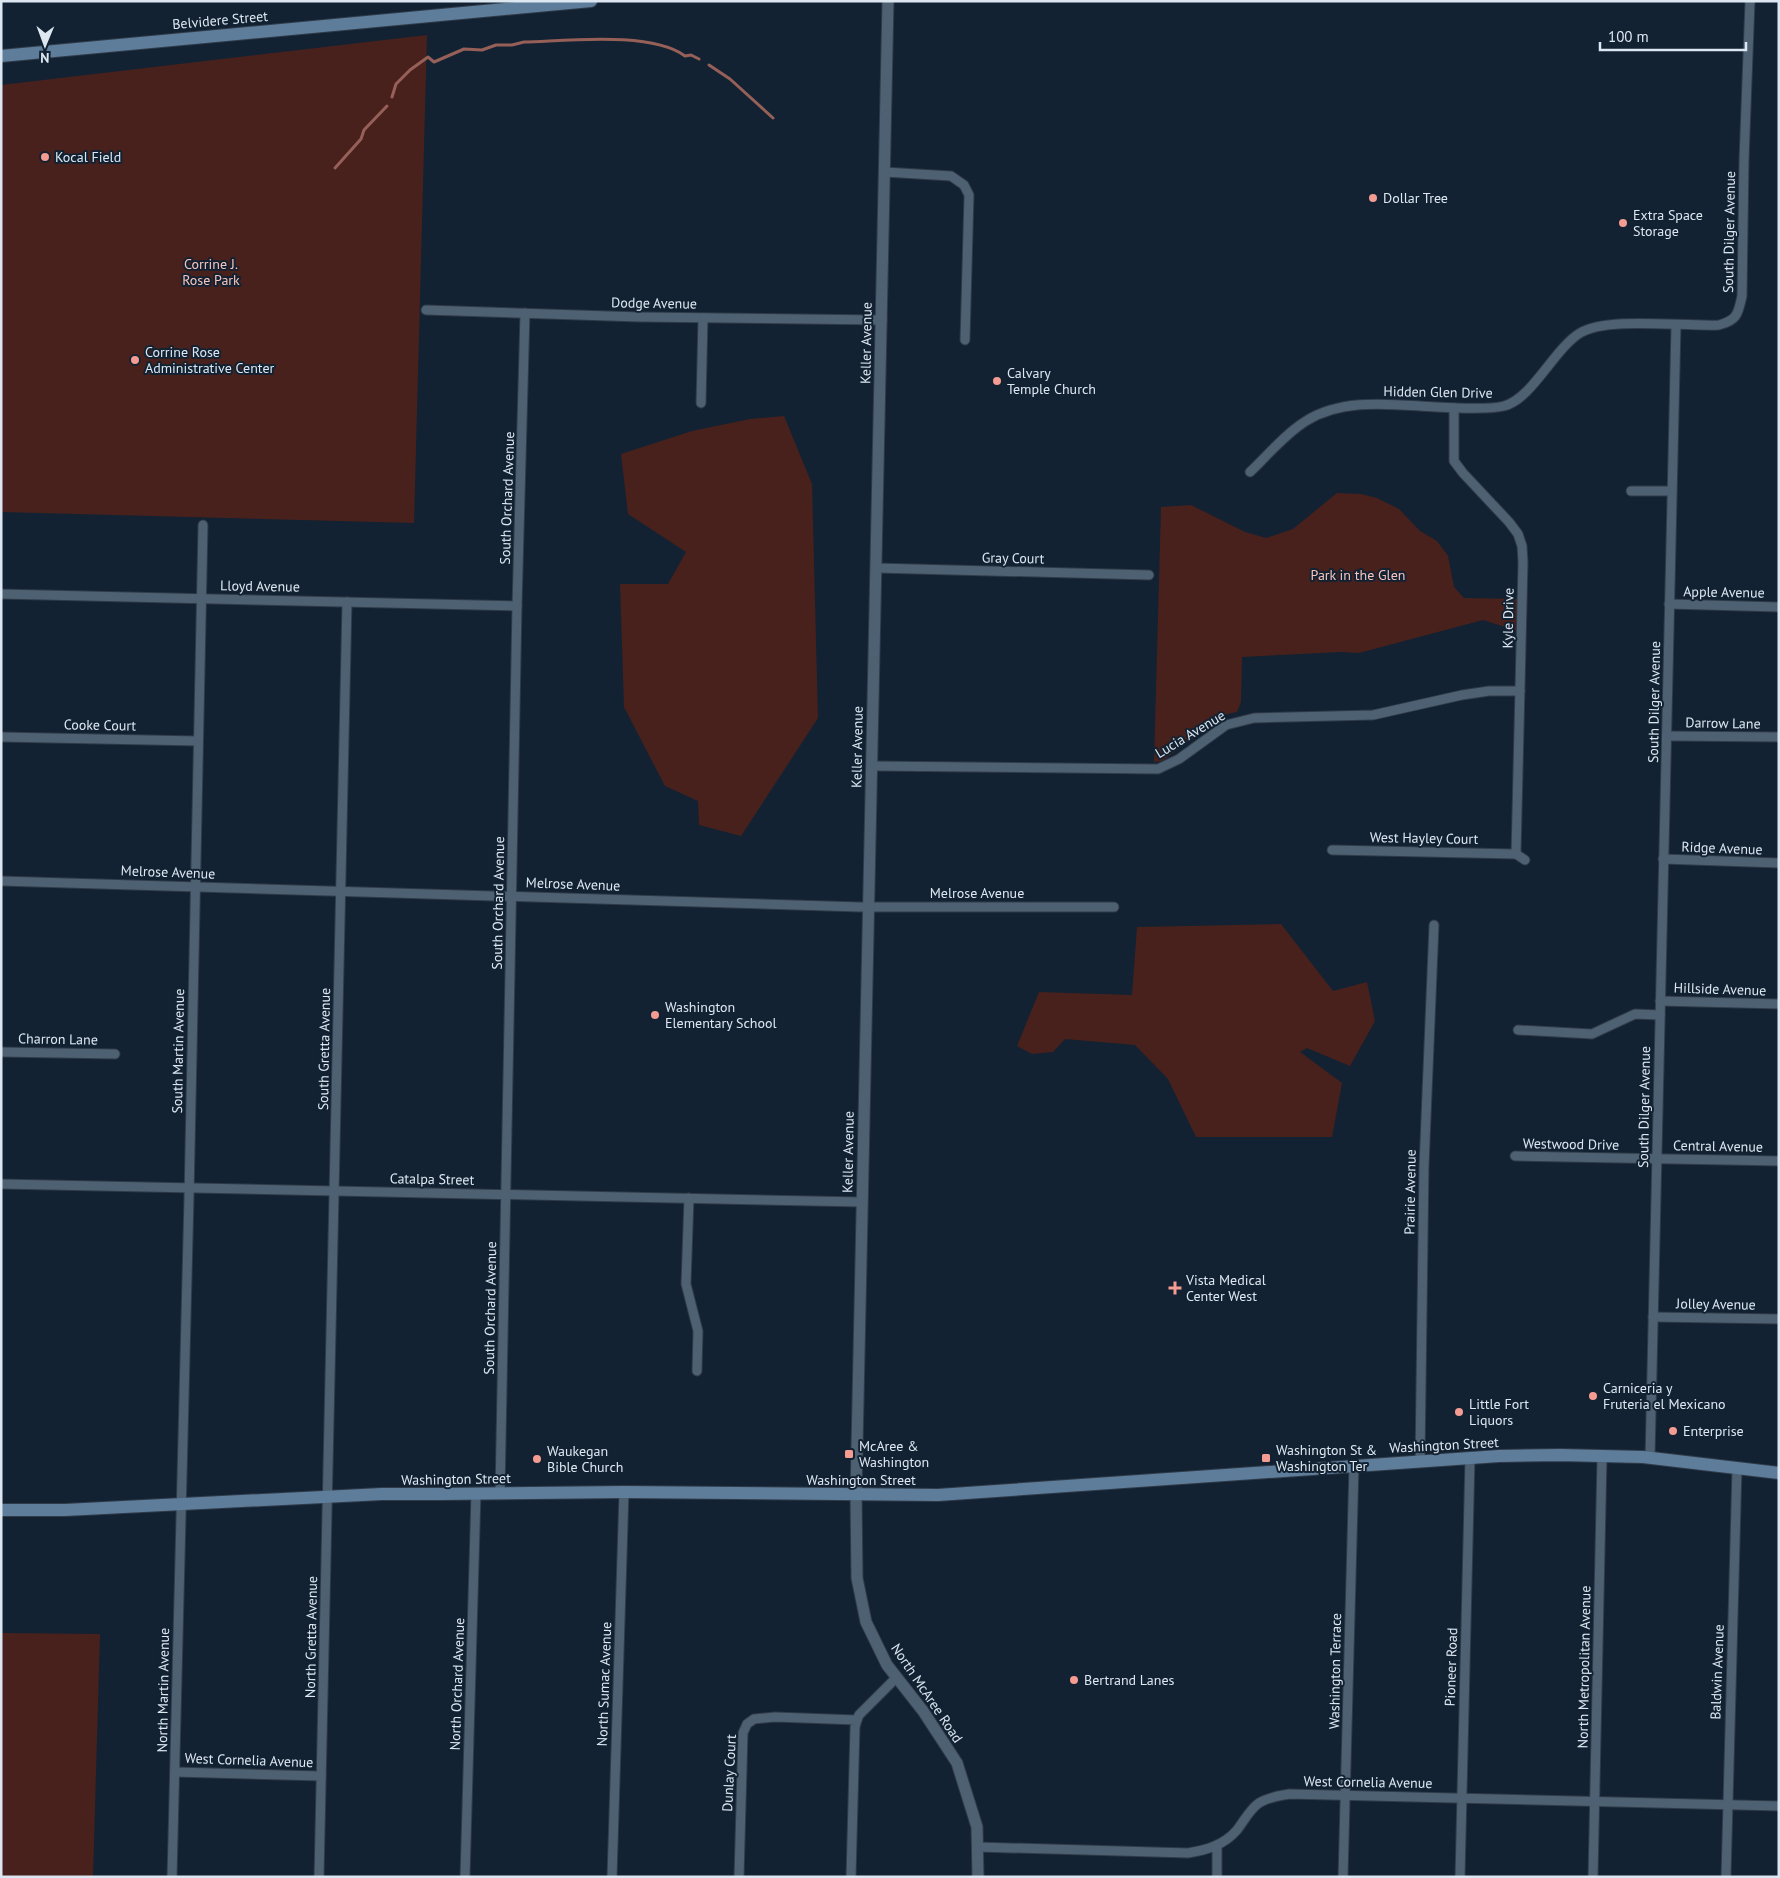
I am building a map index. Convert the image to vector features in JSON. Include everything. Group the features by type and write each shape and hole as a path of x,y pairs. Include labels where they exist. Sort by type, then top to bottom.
{"main road":[{"name":"Belvidere Street","path":"1,56 591,1"},
{"name":"Washington Street","path":"1,1510 65,1510 328,1497 476,1493 624,1492 938,1495 1420,1460 1560,1455 1650,1458 1779,1473"}],"street":[{"name":"Keller Avenue","path":"856,1494 888,1"},
{"name":"South Dilger Avenue","path":"1650,1458 1676,325 1707,325 1729,322 1736,317 1742,296 1744,160 1750,1"},
{"path":"884,172 951,176 964,185 969,195 965,340"},
{"name":"Dodge Avenue","path":"426,310 703,318 882,320"},
{"name":"South Orchard Avenue","path":"500,1493 518,606 526,313"},
{"path":"701,403 703,318"},
{"name":"Hidden Glen Drive","path":"1250,472 1297,428 1307,420 1326,411 1347,406 1364,405 1454,408 1502,407 1520,398 1546,370 1561,349 1580,333 1592,327 1610,324 1676,325"},
{"name":"Kyle Drive","path":"1454,408 1454,461 1509,522 1518,534 1522,546 1516,854"},
{"path":"1631,491 1671,491"},
{"name":"South Martin Avenue","path":"182,1504 203,525"},
{"name":"Gray Court","path":"876,568 1149,575"},
{"name":"Lloyd Avenue","path":"1,594 518,606"},
{"name":"South Gretta Avenue","path":"328,1497 347,602"},
{"name":"Apple Avenue","path":"1669,604 1779,607"},
{"name":"Lucia Avenue","path":"872,766 1158,770 1179,760 1226,726 1238,721 1254,718 1373,715 1489,690 1520,691"},
{"name":"Darrow Lane","path":"1668,736 1779,737"},
{"name":"Cooke Court","path":"1,737 198,741"},
{"name":"West Hayley Court","path":"1332,850 1516,854"},
{"path":"1516,854 1525,860"},
{"name":"Ridge Avenue","path":"1663,860 1779,864"},
{"name":"Melrose Avenue","path":"1,881 868,907 1114,907"},
{"name":"Prairie Avenue","path":"1420,1460 1424,1166 1434,925"},
{"name":"Hillside Avenue","path":"1660,1001 1779,1004"},
{"path":"1518,1030 1592,1034 1635,1014 1660,1015"},
{"name":"Charron Lane","path":"1,1052 115,1054"},
{"name":"Westwood Drive","path":"1515,1156 1657,1159"},
{"name":"Central Avenue","path":"1657,1159 1779,1161"},
{"name":"Catalpa Street","path":"1,1184 862,1202"},
{"path":"689,1198 686,1284 698,1332 698,1371"},
{"name":"Jolley Avenue","path":"1653,1318 1779,1319"},
{"name":"Pioneer Road","path":"1460,1877 1470,1457"},
{"name":"North Metropolitan Avenue","path":"1593,1877 1602,1457"},
{"name":"Washington Terrace","path":"1343,1877 1354,1465"},
{"name":"Baldwin Avenue","path":"1726,1877 1737,1468"},
{"name":"North Sumac Avenue","path":"612,1877 624,1492"},
{"name":"North Orchard Avenue","path":"465,1877 476,1493"},
{"name":"North McAree Road","path":"856,1494 856,1568 863,1612 872,1637 896,1678 924,1712 957,1763 977,1827 978,1877"},
{"name":"North Gretta Avenue","path":"319,1877 328,1497"},
{"name":"North Martin Avenue","path":"172,1877 178,1582 182,1504"},
{"path":"850,1877 855,1727 859,1715 896,1678"},
{"name":"Dunlay Court","path":"739,1877 743,1733 747,1724 754,1719 775,1717 858,1720"},
{"name":"West Cornelia Avenue","path":"175,1772 321,1776"},
{"name":"West Cornelia Avenue","path":"977,1847 1188,1853 1206,1850 1223,1842 1235,1832 1258,1803 1289,1794 1779,1806"},
{"path":"1216,1877 1217,1845"}],"green space":[{"name":"Corrine J. Rose Park","path":"427,35 414,523 1,512 1,85"},
{"path":"784,416 812,484 818,718 741,836 699,825 698,801 665,786 624,707 620,584 668,584 686,552 628,514 621,454 692,431 750,419"},
{"name":"Park in the Glen","path":"1337,493 1361,494 1377,498 1399,509 1420,531 1437,541 1448,556 1454,587 1464,598 1519,599 1518,631 1483,620 1359,653 1341,652 1242,657 1241,702 1237,712 1227,714 1162,761 1154,762 1161,507 1191,505 1245,532 1266,538 1293,529"},
{"path":"1281,924 1333,991 1367,982 1375,1021 1350,1066 1307,1048 1300,1052 1342,1083 1332,1137 1196,1137 1168,1079 1135,1045 1065,1039 1053,1052 1032,1054 1017,1046 1039,992 1132,995 1137,927"},
{"path":"1,1633 100,1634 93,1877 1,1877"}],"waterway":[{"path":"392,97 396,84 410,70 428,57 434,62 464,49 482,50 496,45 584,39 630,40 670,48 685,56 691,55 699,59"},
{"path":"709,65 730,79 773,118"},
{"path":"335,168 361,139 364,130 387,106"}],"place":[{"name":"Kocal Field","path":"45,157"},
{"name":"Dollar Tree","path":"1373,198"},
{"name":"Extra Space Storage","path":"1623,223"},
{"name":"Corrine Rose Administrative Center","path":"135,360"},
{"name":"Calvary Temple Church","path":"997,381"},
{"name":"Washington Elementary School","path":"655,1015"},
{"name":"Vista Medical Center West","path":"1175,1288"},
{"name":"Carniceria y Fruteria el Mexicano","path":"1593,1396"},
{"name":"Little Fort Liquors","path":"1459,1412"},
{"name":"Enterprise","path":"1673,1431"},
{"name":"McAree & Washington","path":"849,1454"},
{"name":"Washington St & Washington Ter","path":"1266,1458"},
{"name":"Waukegan Bible Church","path":"537,1459"},
{"name":"Bertrand Lanes","path":"1074,1680"}]}
